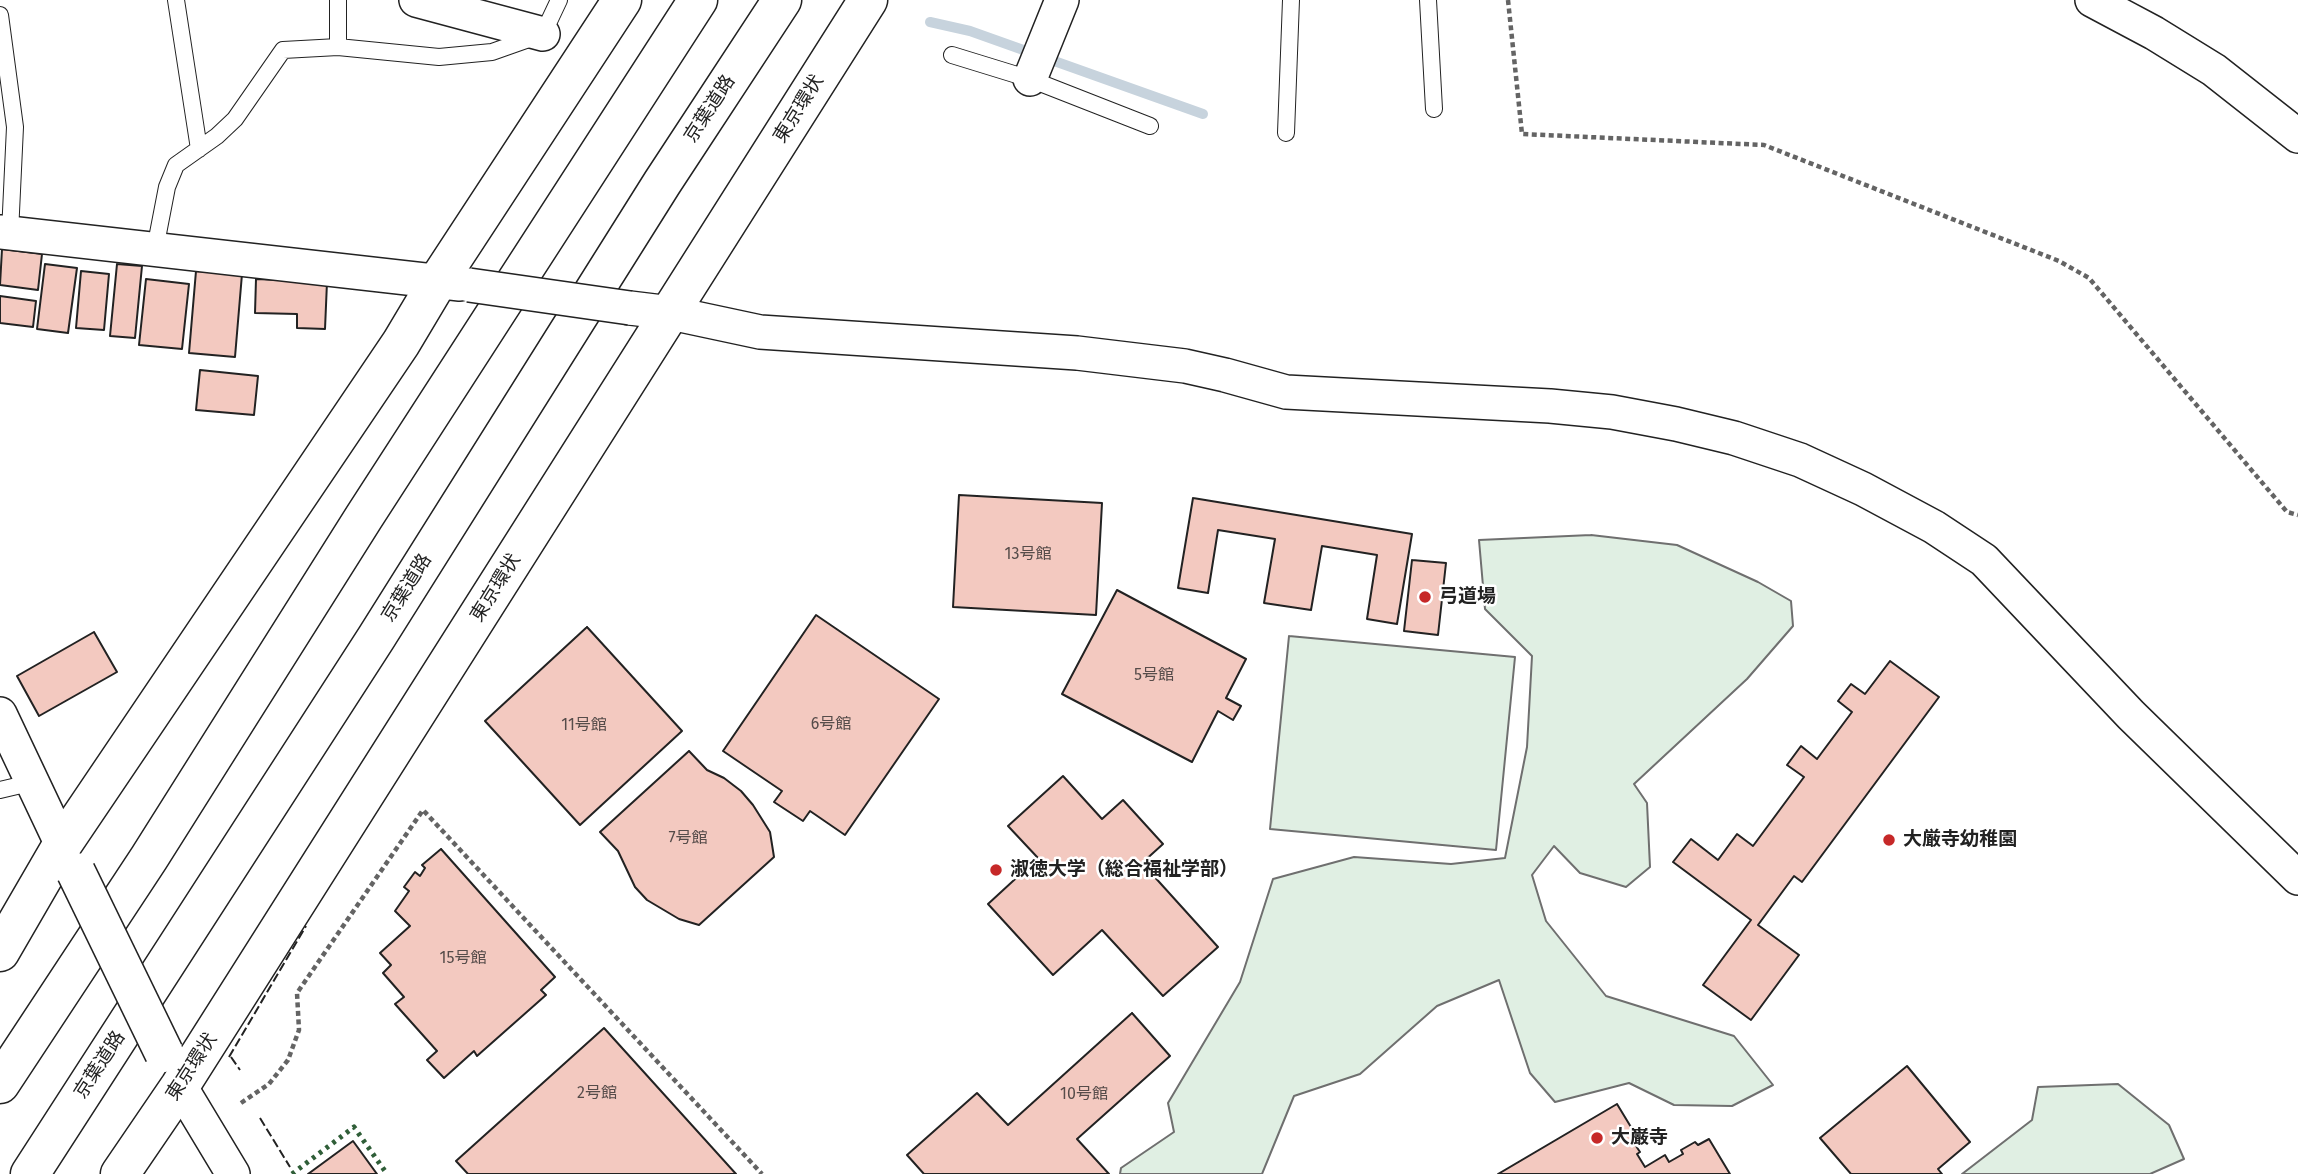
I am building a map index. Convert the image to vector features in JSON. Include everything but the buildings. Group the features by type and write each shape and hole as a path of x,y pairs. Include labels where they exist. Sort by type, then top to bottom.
{"main road":[{"path":"0,952 69,859 401,343 454,283 573,75 622,0"},
{"path":"0,1084 149,858 364,517 698,0"},
{"name":"京葉道路","path":"30,1174 376,638 662,183 782,0"},
{"name":"東京環状","path":"120,1174 172,1069 670,313 868,0"},
{"path":"69,859 172,1069"}],"street":[{"path":"416,0 543,34"},
{"path":"1030,79 1062,0"},
{"path":"2092,0 2154,33 2214,70 2298,136"},
{"path":"5,233 454,283 670,313 760,332 1077,353 1185,366 1286,392 1550,405 1612,412 1734,438 1800,460 1863,489 1934,527 1984,560 2131,715 2286,850 2298,878"},
{"path":"0,714 69,859"},
{"path":"172,1069 233,1174"}],"lane":[{"path":"176,0 199,149"},
{"path":"338,0 338,47"},
{"path":"155,249 167,187 176,165 235,119 283,50 338,47 439,57 492,52 543,34 559,0"},
{"path":"1286,133 1291,0"},
{"path":"1428,0 1434,109"},
{"path":"0,15 15,127 5,233"},
{"path":"953,55 1030,79 1150,126"},
{"path":"0,790 34,782"}],"path":[{"path":"1508,0 1522,134 1764,145 2059,261 2089,278 2287,512 2298,515"},
{"path":"241,1103 269,1084 288,1060 299,1030 297,993 423,810 762,1174"}],"green space":[{"path":"1591,535 1677,545 1758,582 1791,601 1793,626 1747,679 1634,784 1647,803 1650,867 1626,887 1580,873 1554,846 1532,875 1546,921 1606,996 1734,1036 1773,1085 1732,1106 1674,1105 1629,1083 1555,1102 1530,1073 1499,980 1437,1006 1360,1074 1294,1096 1262,1174 1120,1174 1121,1168 1174,1132 1168,1103 1240,982 1273,879 1354,857 1451,864 1505,858 1527,747 1532,656 1485,609 1479,540"},
{"path":"1289,636 1515,657 1496,850 1270,829"},
{"path":"2118,1084 2169,1125 2184,1159 2150,1174 1962,1174 2032,1120 2038,1087"}],"waterway":[{"path":"930,22 970,31 1203,114"}],"hedge":[{"path":"292,1174 354,1127 387,1174"}],"fence":[{"path":"229,1057 306,926"},
{"path":"231,1057 240,1070"},
{"path":"260,1118 290,1167"}],"place":[{"name":"弓道場","path":"1425,597"},
{"name":"大厳寺幼稚園","path":"1889,840"},
{"name":"淑徳大学（総合福祉学部）","path":"996,870"},
{"name":"大巌寺","path":"1597,1138"}]}
